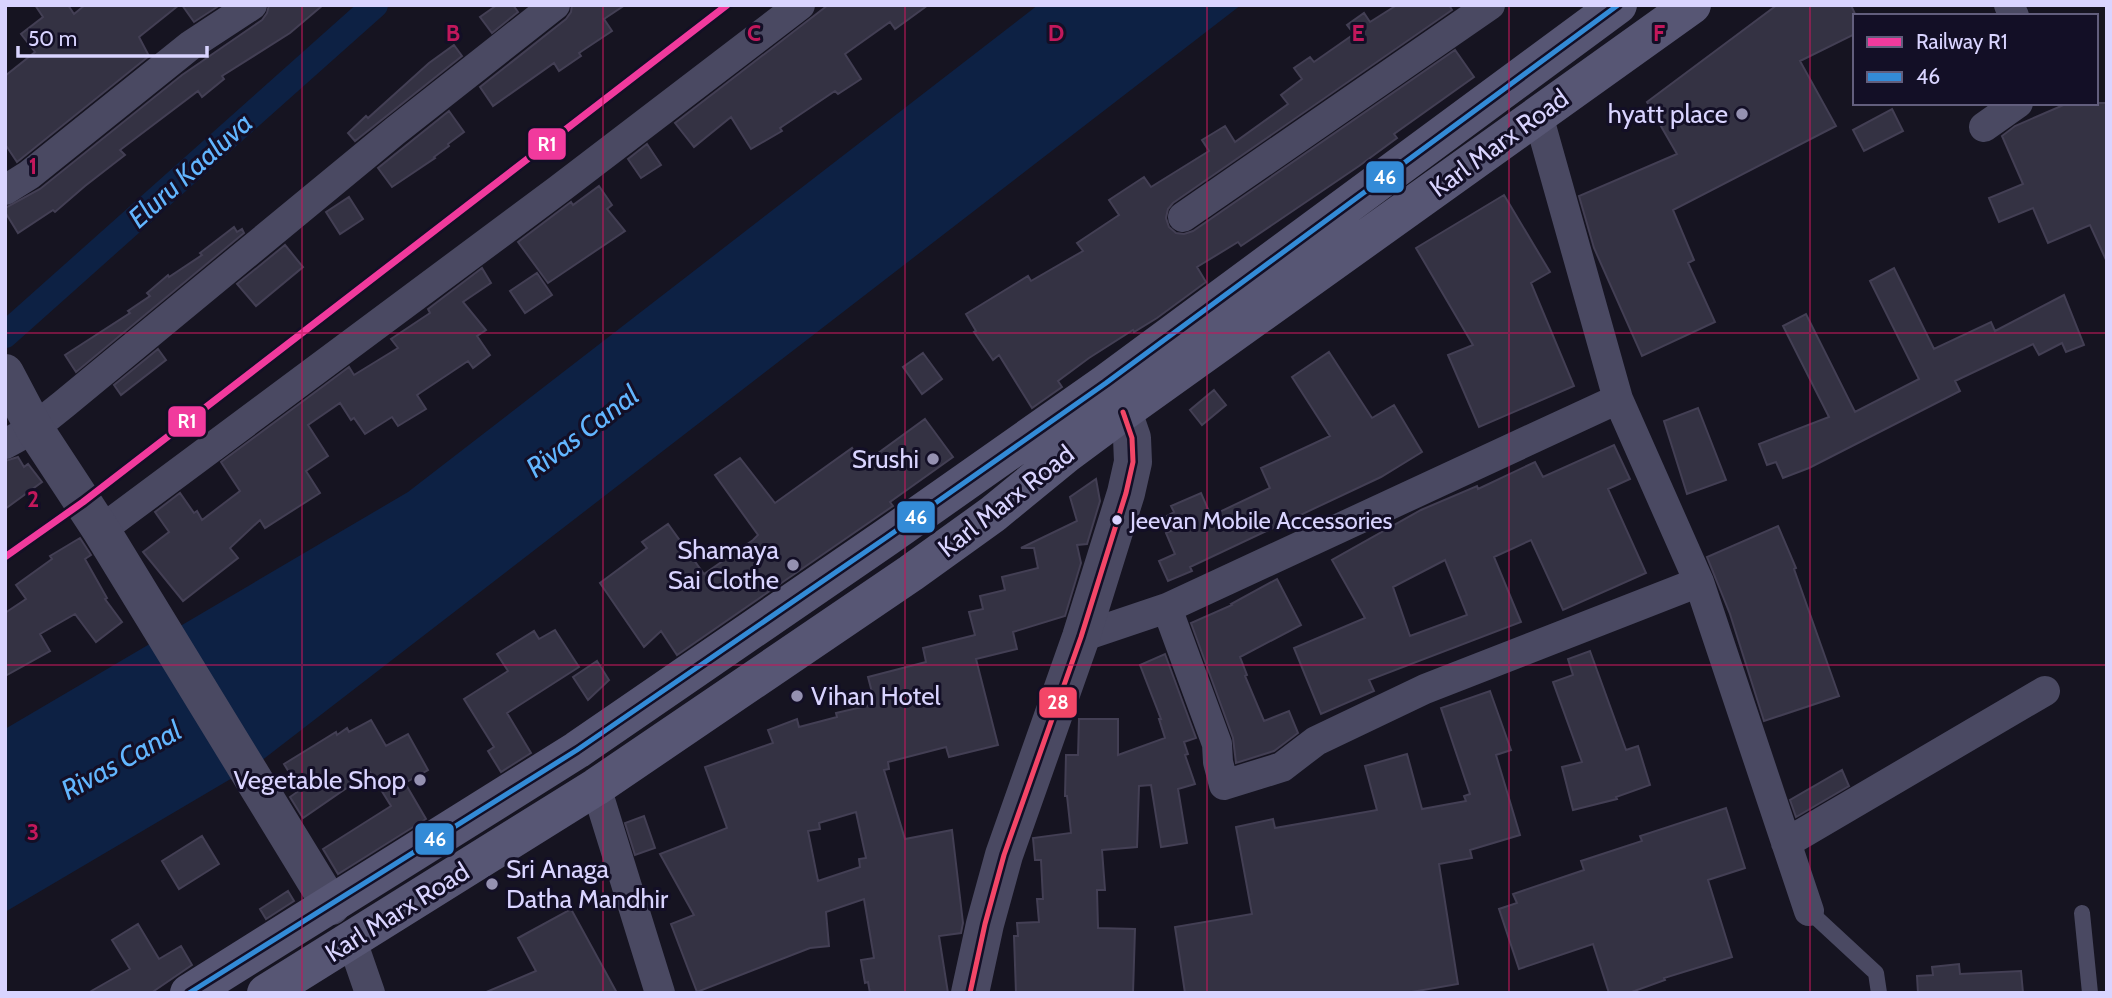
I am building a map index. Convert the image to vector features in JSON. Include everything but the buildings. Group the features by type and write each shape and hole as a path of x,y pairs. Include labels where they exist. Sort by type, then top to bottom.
{"main road":[{"name":"Karl Marx Road","path":"211,987 331,906 606,731 887,537 1106,383 1618,5"},
{"name":"Karl Marx Road","path":"266,993 596,788 911,573 993,514 1065,455 1124,412 1692,5"},
{"path":"1380,180 1404,212"},
{"path":"887,537 911,573"},
{"path":"606,731 628,765"}],"street":[{"path":"5,190 29,175 191,45 252,5"},
{"path":"331,906 101,530 16,412 395,131 555,5"},
{"path":"101,530 558,190 800,5"},
{"path":"1183,217 1490,5"},
{"path":"1984,127 2015,105"},
{"path":"1538,115 1618,399 1699,582 1809,911"},
{"path":"1081,637 1167,608 1618,399"},
{"path":"970,993 1004,855 1081,637 1126,493 1133,462 1132,439 1124,412"},
{"path":"1167,608 1217,744 1224,785 1282,767 1316,741 1425,689 1699,582"},
{"path":"1786,843 2045,691"},
{"path":"596,788 660,993"},
{"path":"352,941 370,993"}],"lane":[{"path":"1809,911 1876,973 1879,993"},
{"path":"2082,913 2090,993"}],"water":[{"name":"Rivas Canal","path":"1038,5 1241,5 261,761 5,912 5,729 408,492"}],"waterway":[{"name":"Eluru Kaaluva","path":"5,335 375,5"}],"rail line":[{"name":"R1","path":"5,557 83,502 727,5"}],"transit line":[{"name":"46","path":"189,993 577,750 887,537 1106,383 1618,5"},
{"name":"28","path":"970,993 1004,855 1081,637 1126,493 1133,462 1132,438 1123,412"}],"place":[{"name":"hyatt place","path":"1742,114"},
{"name":"Srushi","path":"933,459"},
{"name":"Jeevan Mobile Accessories","path":"1117,520"},
{"name":"Shamaya Sai Clothe","path":"793,565"},
{"name":"Vihan Hotel","path":"797,696"},
{"name":"Vegetable Shop","path":"420,780"},
{"name":"Sri Anaga Datha Mandhir","path":"492,884"}]}
